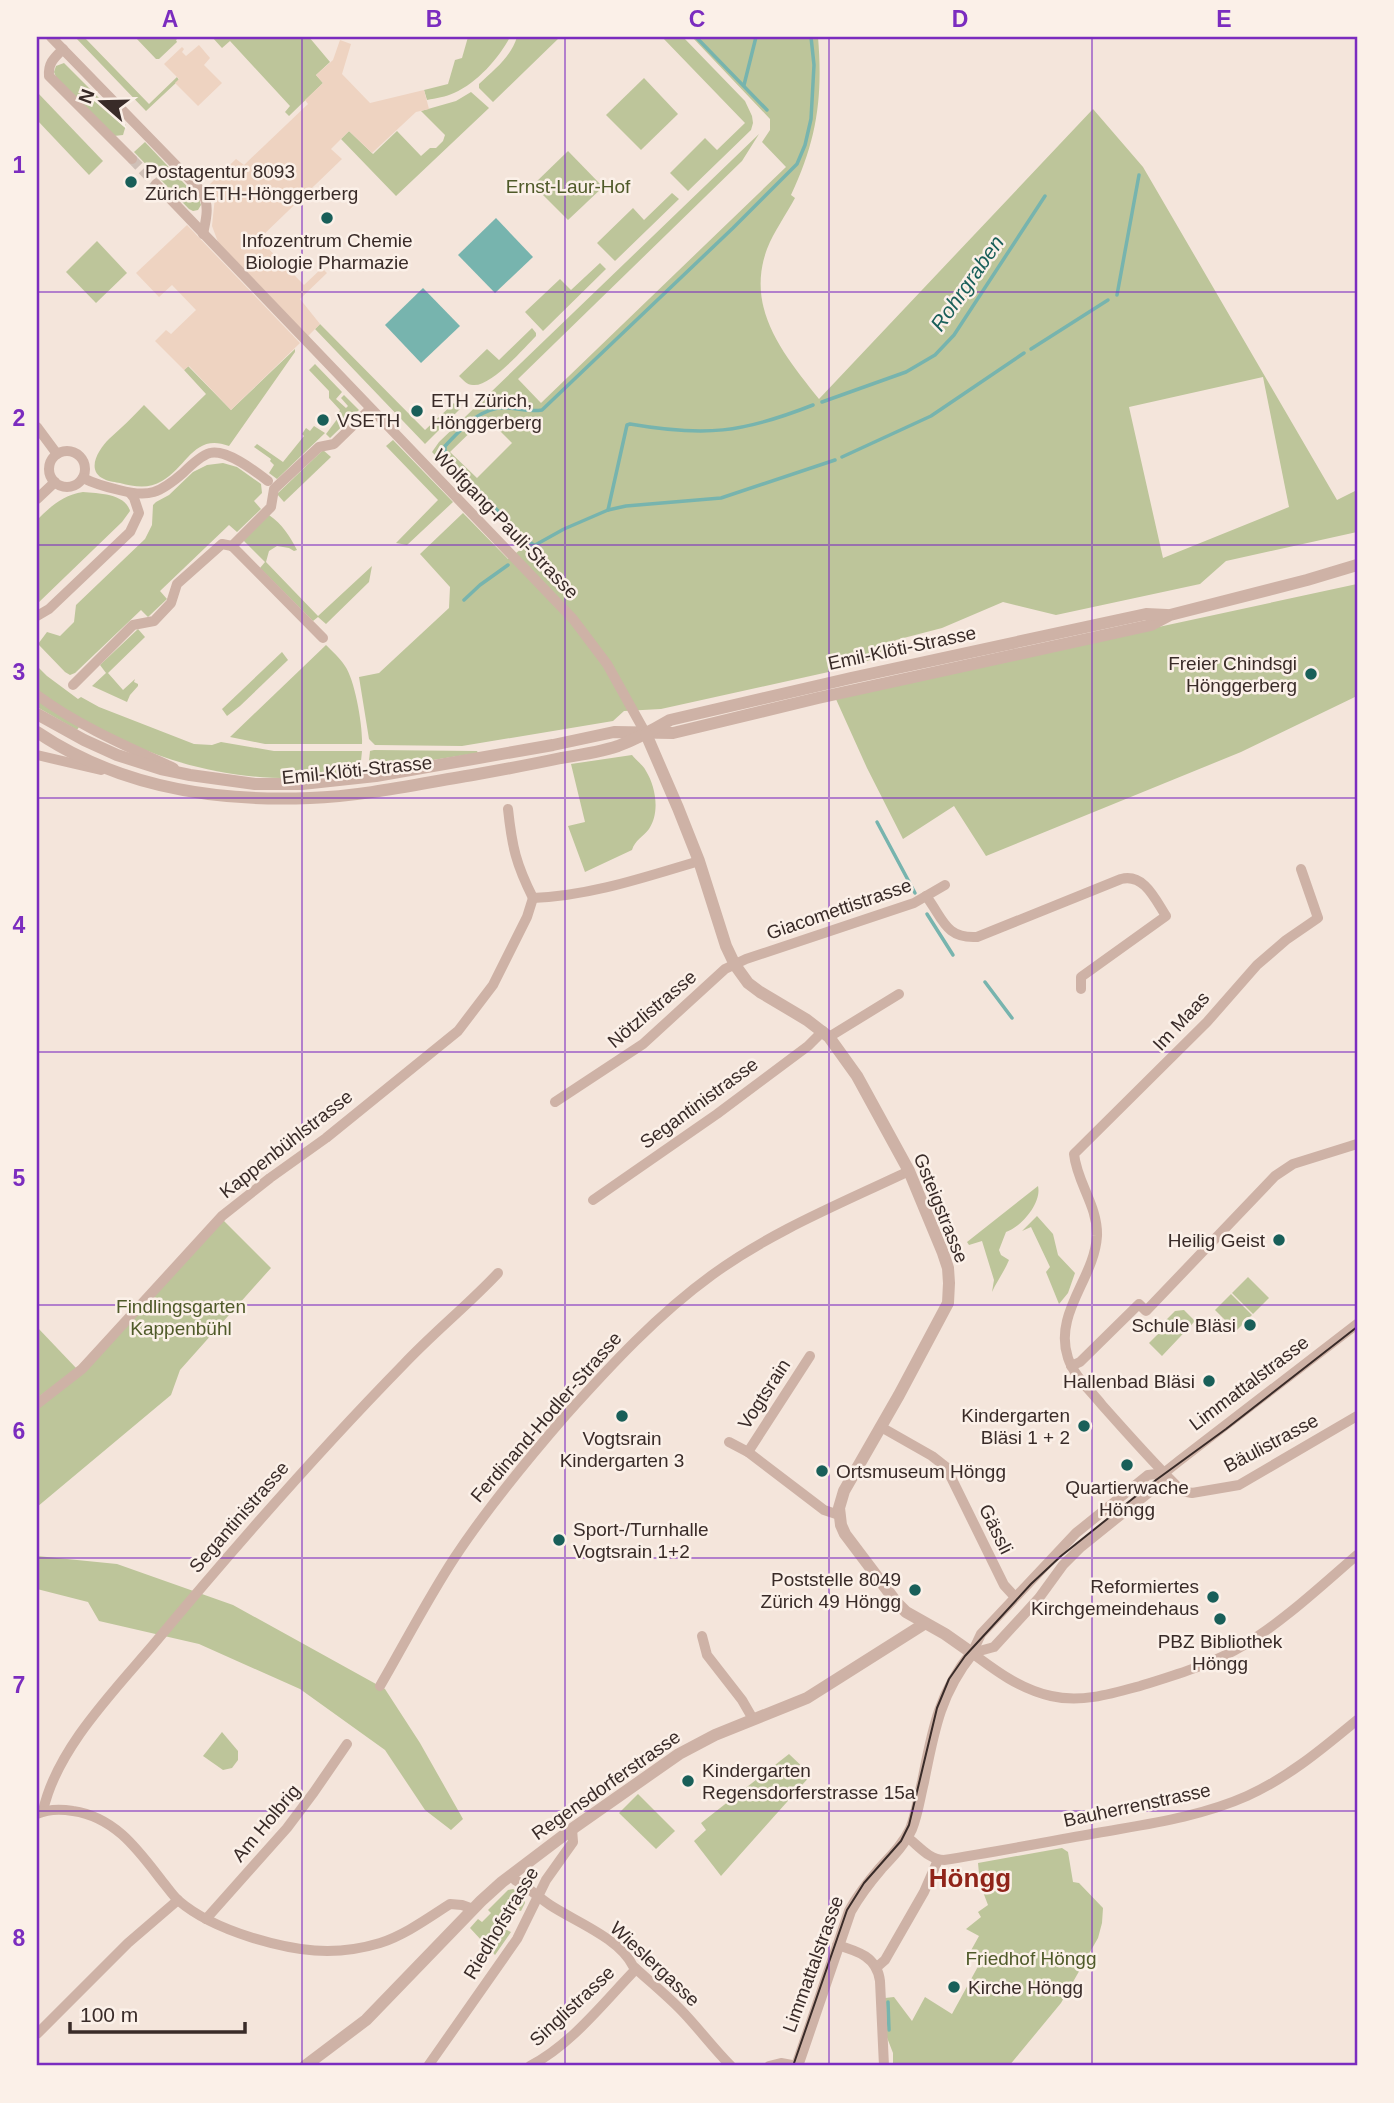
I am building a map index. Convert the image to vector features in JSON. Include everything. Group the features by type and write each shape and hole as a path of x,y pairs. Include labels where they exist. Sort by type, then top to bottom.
{"street":[{"path":"51,37 202,192 208,207 203,234"},
{"path":"63,49 51,60 48,67 49,76 132,159"},
{"name":"Wolfgang-Pauli-Strasse","path":"156,184 573,619 607,664 646,734"},
{"path":"232,546 271,507 275,488 319,447 334,444 370,409"},
{"path":"37,427 57,454"},
{"path":"69,451 80,456 85,467 83,478 66,487 51,477 50,464 57,454 69,451"},
{"path":"83,478 99,485 145,495 163,488 210,453 222,454 243,463 268,481"},
{"path":"37,499 55,482"},
{"path":"37,616 49,609 130,532 139,513 130,493"},
{"path":"73,685 133,625 154,621 171,603 177,584 222,544 232,546 323,638"},
{"name":"Emil-Klöti-Strasse","path":"37,714 117,755 190,775 256,784 302,784 376,776 614,732 673,733 831,695 1151,625 1170,615 1357,565"},
{"path":"37,695 95,732 190,775"},
{"name":"Emil-Klöti-Strasse","path":"37,732 124,775 196,793 229,797 312,798 381,790 496,771 616,746 646,734"},
{"name":"Gsteigstrasse","path":"646,734 699,861 726,946 735,965 748,983 826,1034 857,1076 909,1171 948,1268 948,1303 844,1491 839,1515"},
{"path":"37,755 124,775"},
{"path":"508,809 518,868 533,898 560,897 617,885 699,861"},
{"name":"Im Maas","path":"1071,1366 1065,1331 1092,1261 1097,1234 1089,1197 1075,1167 1074,1154 1207,1022 1257,965 1286,940 1318,918 1301,869"},
{"name":"Giacomettistrasse","path":"735,965 914,903 926,896 948,929 961,936 977,937 1121,878 1133,877 1144,884 1166,916 1080,977 1081,989"},
{"path":"926,896 945,885"},
{"name":"Kappenbühlstrasse","path":"37,1404 82,1369 222,1216 326,1138 458,1031 493,985 527,917 533,898"},
{"name":"Nötzlistrasse","path":"555,1102 643,1044 725,970 735,965"},
{"name":"Segantinistrasse","path":"593,1200 717,1114 808,1046 899,994"},
{"path":"1071,1366 1080,1362 1139,1304 1146,1311 1275,1176 1293,1164 1357,1144"},
{"name":"Ferdinand-Hodler-Strasse","path":"380,1686 453,1559 480,1521 528,1459 636,1339 712,1275 750,1251 793,1225 909,1171"},
{"name":"Segantinistrasse","path":"40,1812 66,1756 90,1721 169,1626 343,1428 404,1363 498,1273"},
{"name":"Limmattalstrasse","path":"972,1653 993,1647 1039,1598 1063,1565 1157,1486 1164,1473 1357,1324"},
{"name":"Vogtsrain","path":"748,1452 810,1356"},
{"name":"Bäulistrasse","path":"1071,1366 1080,1380 1164,1473 1182,1491 1192,1493 1239,1485 1357,1416"},
{"name":"Gässli","path":"881,1427 932,1455 946,1467 1004,1585 1015,1597"},
{"name":"Vogtsrain","path":"729,1442 748,1452 818,1506 831,1514 839,1515"},
{"name":"Limmattalstrasse","path":"797,2066 837,1945 855,1902 906,1837 916,1814 941,1706 956,1672 972,1653 981,1634 1076,1533 1148,1475 1164,1473"},
{"path":"839,1515 845,1534 906,1612 945,1634 1018,1685 1054,1697 1079,1699 1129,1689 1215,1660 1270,1627 1357,1555"},
{"path":"1056,1554 1063,1565"},
{"name":"Regensdorferstrasse","path":"305,2066 366,2020 473,1909 511,1875 572,1829 680,1754 753,1718 807,1698 925,1624"},
{"path":"702,1636 707,1655 753,1718"},
{"name":"Bauherrenstrasse","path":"938,1860 1146,1824 1209,1810 1274,1782 1310,1759 1357,1720"},
{"name":"Am Holbrig","path":"206,1919 287,1828 346,1744"},
{"path":"40,1812 64,1810 86,1813 101,1819 118,1830 178,1900 206,1919 228,1929 297,1950 360,1948 384,1942 450,1905 463,1905 473,1909"},
{"name":"Riedhofstrasse","path":"428,2066 517,1939 537,1895 573,1842 572,1829"},
{"path":"877,1967 885,1960 924,1892 938,1860 906,1837"},
{"name":"Wieslergasse","path":"511,1875 549,1905 606,1939 628,1957 636,1969 678,2007 731,2066"},
{"path":"37,2034 120,1950 178,1900"},
{"path":"837,1945 871,1959 877,1967 884,2066"},
{"name":"Singlistrasse","path":"530,2066 571,2036 636,1969"},
{"path":"769,2066 781,2063 797,2066"}],"green space":[{"path":"75,37 84,37 149,104 177,77 179,80 146,111"},
{"path":"135,37 179,37 177,42 156,59"},
{"path":"212,37 309,37 330,62 316,75 323,83 289,116 285,112 290,106 230,41 222,48"},
{"path":"468,37 510,37 494,61 471,83 451,94 427,100 424,90 448,84 455,60 462,58"},
{"path":"517,37 560,37 493,102 479,88 479,84 506,57"},
{"path":"662,37 683,37 745,101 752,116 751,130 688,191 670,173 705,138 717,150 745,123"},
{"path":"692,37 818,37 819,99 812,137 791,195 795,198 767,249 761,271 761,292 765,311 781,348 819,399 1093,109 1143,167 1337,500 1357,490 1357,532 1226,561 1200,584 1056,615 1003,602 942,628 896,640 870,660 842,669 661,709 624,711 613,721 462,746 375,745 369,739 359,677 379,673 449,608 450,587 420,554 463,513 508,559 524,547 432,452 439,442 759,134 742,161 518,379 541,403 786,167 762,142 770,130 770,119","holes":["1263,377 1289,507 1163,558 1129,407","486,417 512,443 477,478 450,452"]},
{"path":"64,63 126,125 123,135 114,136 56,77 56,66"},
{"path":"644,78 678,114 641,150 606,115"},
{"path":"37,92 103,161 89,175 37,120"},
{"path":"471,92 489,108 396,196 341,139 349,131 373,154 397,131 421,156 430,148 436,148 445,135 421,111 456,101"},
{"path":"145,142 199,199 201,205 198,210 189,209 134,152"},
{"name":"Ernst-Laur-Hof","path":"568,151 603,187 568,220 533,185"},
{"path":"672,193 679,199 615,261 597,243 633,208 644,220"},
{"path":"97,241 127,273 96,303 66,272"},
{"path":"600,263 606,269 543,331 525,312 560,279 571,290"},
{"path":"320,324 425,430 454,403 460,409 425,444 315,329"},
{"path":"532,328 536,336 489,380 471,385 459,376 487,349 499,360"},
{"path":"295,349 229,446 217,443 199,447 171,475 157,484 131,486 108,481 98,475 95,465 101,448 144,405 169,430 206,394 184,370 188,366 231,410"},
{"path":"315,364 342,392 336,399 346,408 348,406 341,398 344,395 359,410 330,438 326,434 338,418 340,410 329,398 329,391 309,370"},
{"path":"314,426 325,433 277,479 269,473 274,465 271,459 254,447 257,444 283,462 304,436 302,434 306,428 310,431"},
{"path":"393,440 453,502 407,545 396,543 438,500 386,446"},
{"path":"323,450 331,457 284,502 277,494"},
{"path":"223,463 237,467 261,484 262,493 254,501 261,509 237,532 229,525 160,591 167,599 148,617 141,610 75,673 70,675 65,672 38,644 47,632 60,636 74,622 76,605 145,539 152,525 153,505 156,502 169,495 193,472 207,465"},
{"path":"83,492 117,498 127,505 130,511 122,522 37,604 37,520 63,499"},
{"path":"269,515 285,531 297,550 277,546 269,551 266,562 318,616 372,566 369,582 326,624 318,617 313,621 260,568 265,562 243,540"},
{"path":"1357,584 1357,696 1241,752 986,856 954,806 903,839 835,697"},
{"path":"138,629 145,637 108,673 123,690 135,679 134,682 138,686 127,702 92,686 106,673 100,665"},
{"path":"326,645 349,673 360,716 362,744 265,744 230,737"},
{"path":"282,652 288,660 227,716 222,709"},
{"path":"37,666 78,699 81,697 99,707 194,744 212,745 221,742 274,751 362,751 360,771 309,778 284,778 207,769 143,749 40,702 79,727 77,730 37,707"},
{"path":"370,751 478,753 368,770"},
{"path":"632,755 645,769 652,785 656,808 652,823 632,850 585,872 568,826 585,822 571,764"},
{"path":"1038,1186 1034,1207 1018,1225 1006,1232 999,1250 1001,1255 1009,1260 992,1292 994,1280 982,1241 969,1245 967,1242"},
{"path":"1037,1216 1053,1234 1058,1255 1075,1273 1068,1293 1059,1304 1046,1272 1050,1267 1031,1227 1022,1231"},
{"name":"Findlingsgarten Kappenbühl","path":"223,1220 271,1268 180,1370 171,1395 37,1507 37,1408"},
{"path":"1248,1277 1269,1298 1253,1314 1232,1293"},
{"path":"1231,1294 1252,1315 1236,1331 1215,1310"},
{"path":"1184,1310 1195,1321 1162,1356 1149,1343 1169,1323 1166,1320 1175,1311"},
{"path":"37,1327 77,1369 37,1398"},
{"path":"37,1556 117,1564 233,1605 385,1689 420,1743 463,1819 451,1830 425,1810 385,1750 300,1689 199,1644 99,1621 88,1602 37,1589"},
{"path":"222,1732 238,1751 238,1760 232,1768 223,1770 203,1756"},
{"path":"789,1754 811,1775 721,1876 694,1841 706,1830 701,1823"},
{"path":"638,1794 675,1831 656,1849 619,1813"},
{"name":"Friedhof Höngg","path":"1062,1848 1068,1852 1073,1882 1079,1883 1103,1908 1098,1938 1061,2003 1009,2066 893,2066 893,2053 886,2035 885,1998 894,1997 912,2021 925,1997 952,2014 981,1961 969,1954 979,1936 966,1929 981,1917 978,1912 988,1905 980,1884 978,1863"},
{"path":"513,1889 523,1894 525,1903 521,1911 512,1908 503,1928 511,1932 495,1955 470,1928 478,1919 482,1922 491,1913 488,1910 508,1890"}],"shaded area":[{"path":"340,40 351,44 342,74 370,103 424,90 429,109 416,112 372,153 349,131 331,149 342,159 259,239 304,285 322,268 327,273 300,299 320,324 308,336 218,242 212,226 215,197 209,185 236,159 244,165 308,104 305,100 323,83 316,75 333,60"},
{"path":"199,45 210,58 204,65 222,83 198,106 175,83 179,79 164,64 182,47 186,56"},
{"path":"187,225 300,343 231,410 189,366 184,370 155,341 166,330 171,334 196,310 172,285 159,297 136,273"}],"water":[{"path":"496,218 533,257 495,293 458,255"},
{"path":"423,288 460,326 421,363 385,325"}],"waterway":[{"path":"696,37 767,110"},
{"path":"744,85 756,37"},
{"path":"534,545 526,540 445,456 445,446 473,419 490,410 542,410 797,164 811,119 814,65 811,37"},
{"name":"Rohrgraben","path":"1117,295 1139,175"},
{"name":"Rohrgraben","path":"822,402 906,372 935,355 954,335 1045,196"},
{"name":"Rohrgraben","path":"1031,349 1108,300"},
{"name":"Rohrgraben","path":"842,457 931,416 1024,353"},
{"name":"Rohrgraben","path":"608,510 627,425 680,430 723,430 765,422 813,405"},
{"name":"Rohrgraben","path":"528,549 564,529 608,510 721,498 835,460"},
{"name":"Rohrgraben","path":"464,600 508,565"},
{"path":"877,822 915,893"},
{"path":"927,914 953,955"},
{"path":"985,982 1012,1018"},
{"path":"888,2002 889,2030"}],"tunnel":[{"path":"132,159 156,184"}],"tram line":[{"path":"793,2066 847,1910 864,1883 901,1841 909,1825 937,1708 949,1679 965,1656 1031,1584 1061,1556 1357,1327"}],"place":[{"name":"Postagentur 8093 Zürich ETH-Hönggerberg","path":"131,182"},
{"name":"Infozentrum Chemie Biologie Pharmazie","path":"327,218"},
{"name":"ETH Zürich, Hönggerberg","path":"417,411"},
{"name":"VSETH","path":"323,420"},
{"name":"Freier Chindsgi Hönggerberg","path":"1311,674"},
{"name":"Heilig Geist","path":"1279,1240"},
{"name":"Schule Bläsi","path":"1250,1325"},
{"name":"Hallenbad Bläsi","path":"1209,1381"},
{"name":"Vogtsrain Kindergarten 3","path":"622,1416"},
{"name":"Kindergarten Bläsi 1 + 2","path":"1084,1426"},
{"name":"Quartierwache Höngg","path":"1127,1465"},
{"name":"Ortsmuseum Höngg","path":"822,1471"},
{"name":"Sport-/Turnhalle Vogtsrain 1+2","path":"559,1540"},
{"name":"Poststelle 8049 Zürich 49 Höngg","path":"915,1590"},
{"name":"Reformiertes Kirchgemeindehaus","path":"1213,1597"},
{"name":"PBZ Bibliothek Höngg","path":"1220,1619"},
{"name":"Kindergarten Regensdorferstrasse 15a","path":"688,1781"},
{"name":"Kirche Höngg","path":"954,1987"}],"district":[{"name":"Höngg","path":"970,1878"}]}
